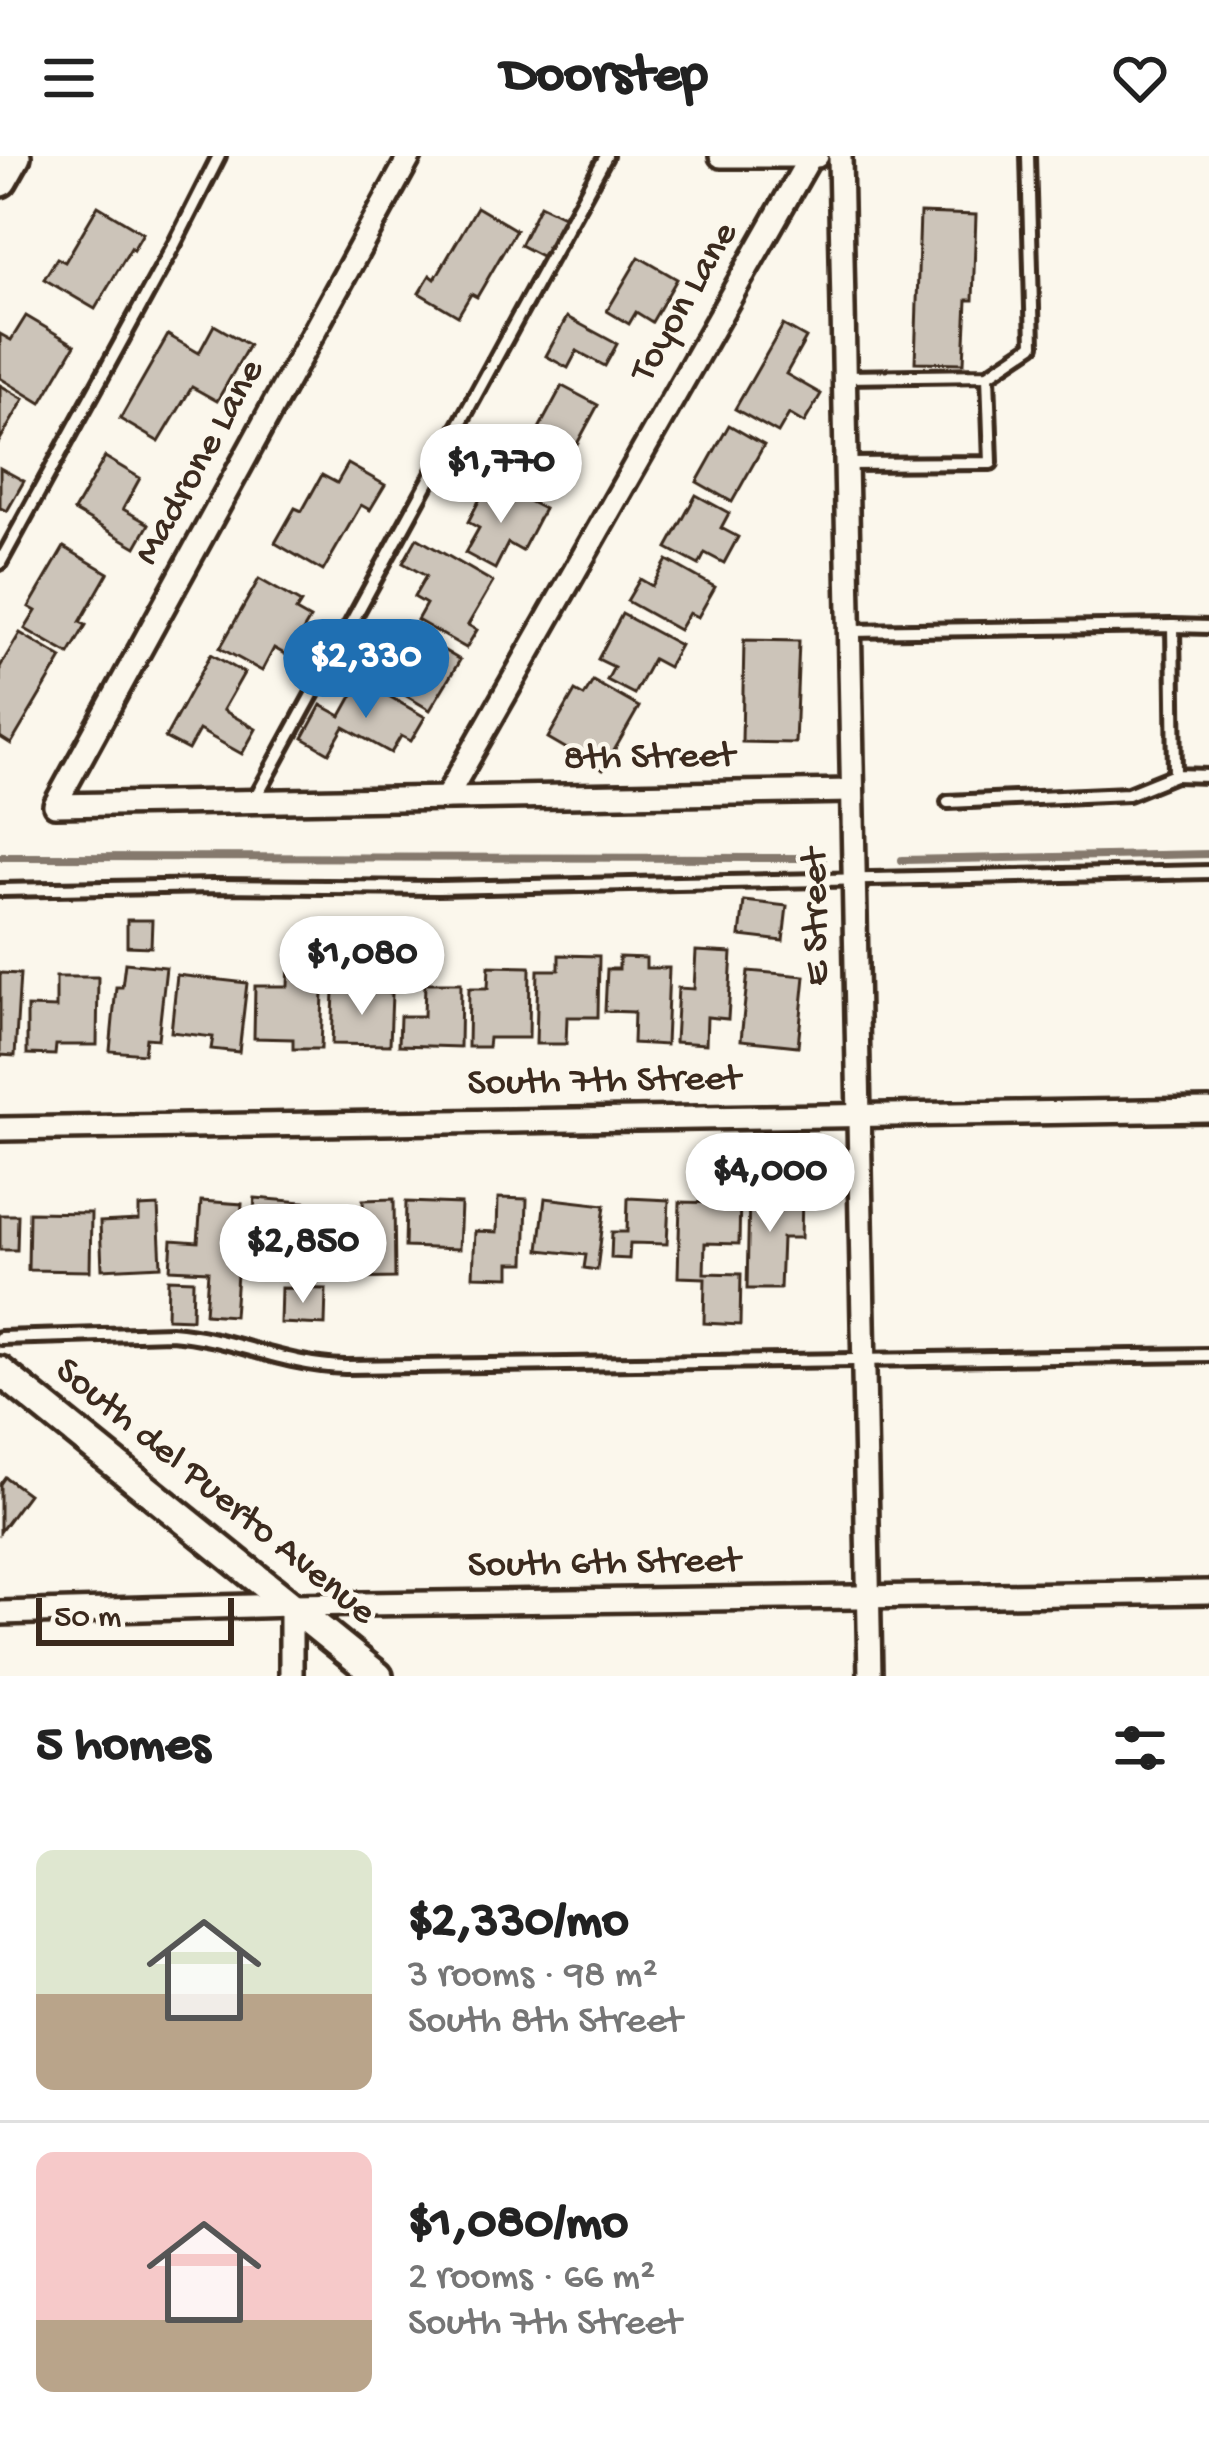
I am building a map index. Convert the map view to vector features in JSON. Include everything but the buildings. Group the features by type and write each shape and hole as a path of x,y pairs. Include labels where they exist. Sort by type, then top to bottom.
{"main road":[{"path":"0,179 13,156"}],"street":[{"name":"Madrone Lane","path":"56,805 410,156"},
{"path":"721,156 830,156"},
{"name":"E Street","path":"840,156 870,1676"},
{"name":"Toyon Lane","path":"446,798 811,157"},
{"name":"8th Street","path":"56,805 852,791"},
{"name":"South 7th Street","path":"0,1129 1209,1110"},
{"name":"South del Puerto Avenue","path":"0,1371 378,1676"},
{"name":"South 6th Street","path":"0,1613 1209,1592"},
{"path":"291,1605 291,1676"}],"lane":[{"path":"0,563 219,156"},
{"path":"254,801 606,156"},
{"path":"844,377 988,375 1033,345 1028,156"},
{"path":"846,464 991,463 988,375"},
{"path":"1173,626 1175,775"},
{"path":"849,631 1209,627"},
{"path":"948,802 1127,794 1175,775 1209,776"},
{"path":"0,890 438,888 1209,872"},
{"path":"0,1338 196,1335 319,1366 1209,1355"}],"waterway":[{"path":"902,860 1209,854"},
{"path":"0,857 823,858"}]}
